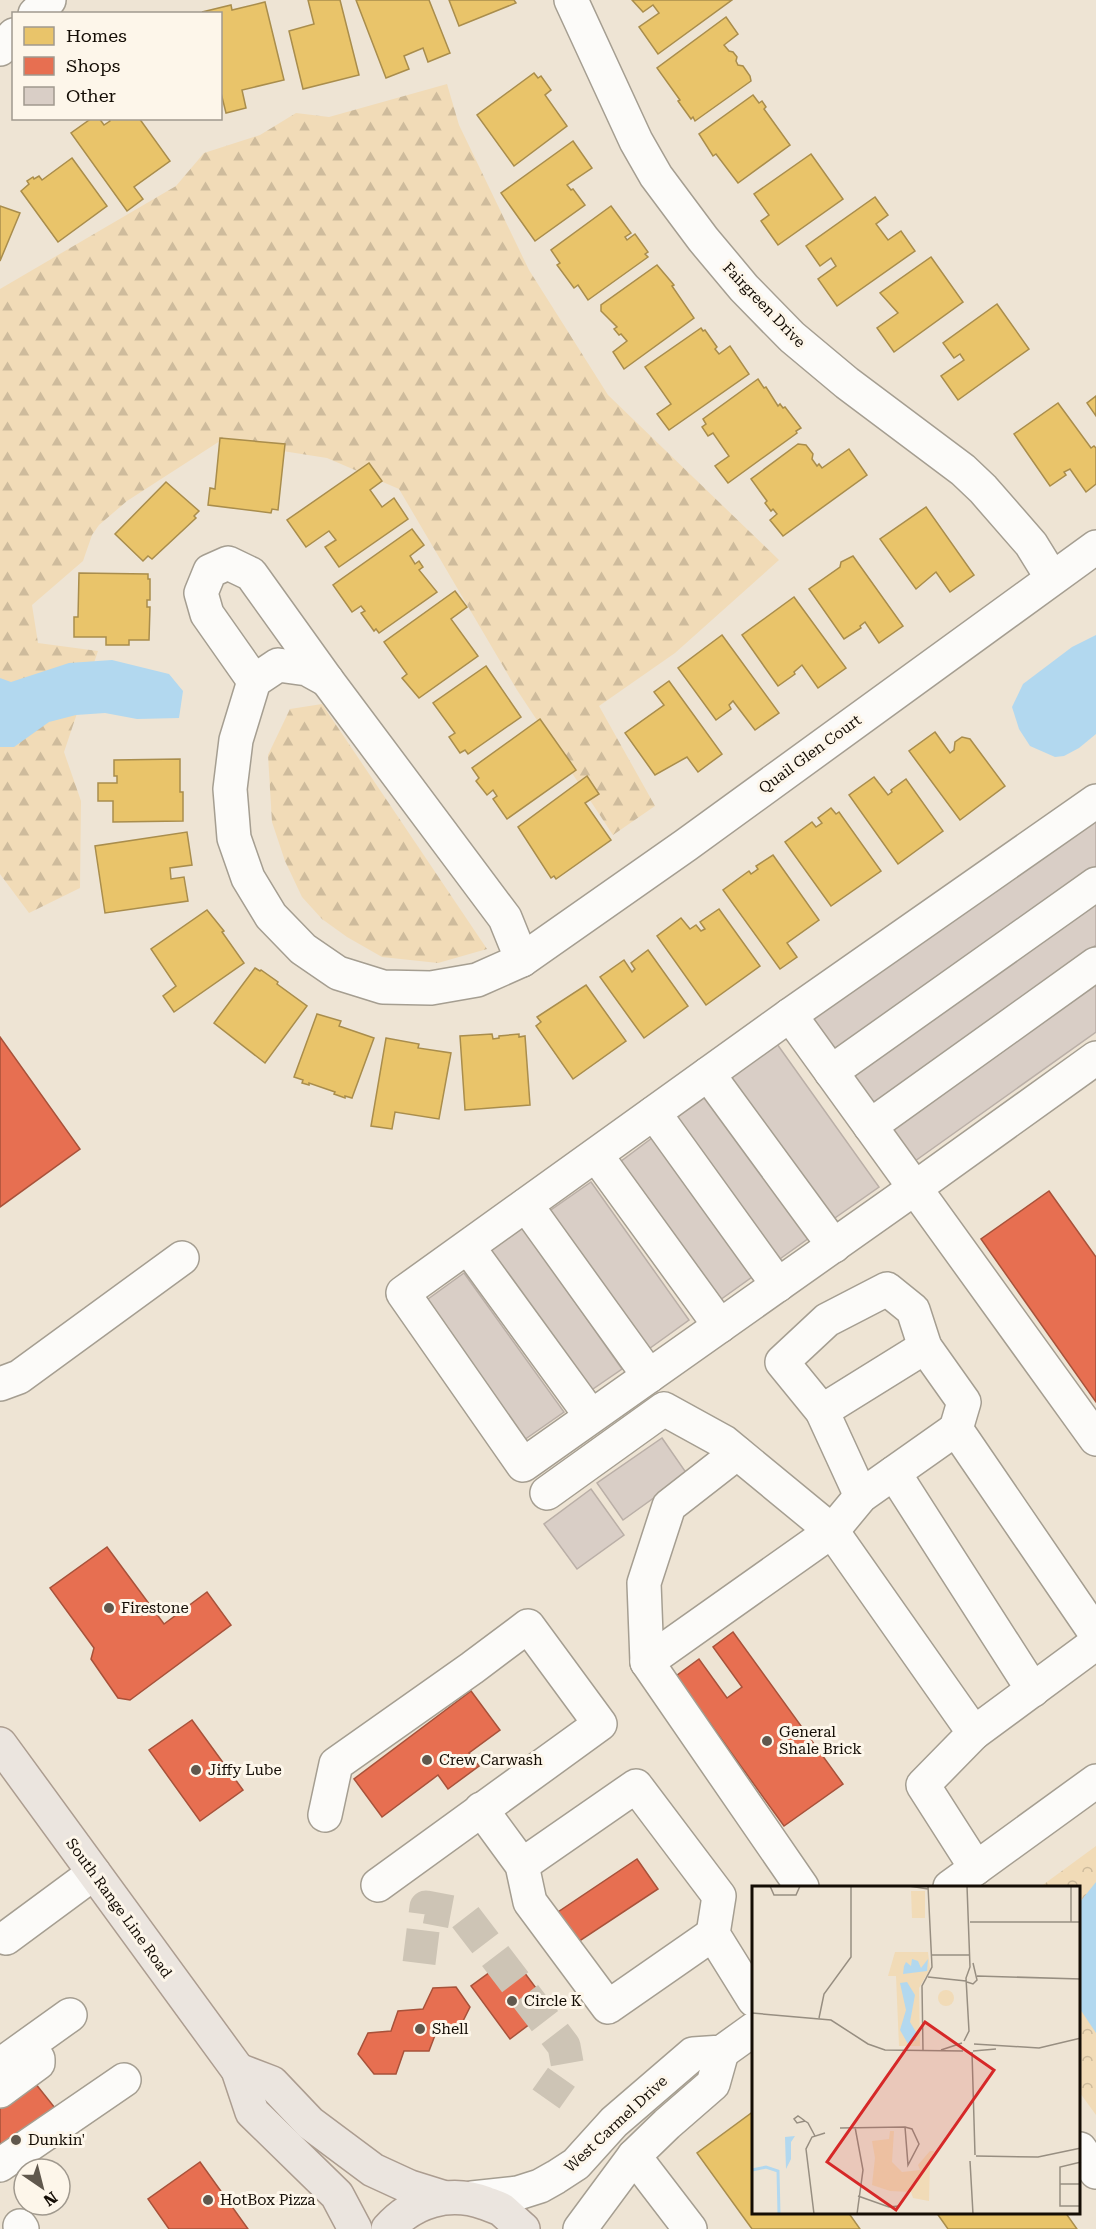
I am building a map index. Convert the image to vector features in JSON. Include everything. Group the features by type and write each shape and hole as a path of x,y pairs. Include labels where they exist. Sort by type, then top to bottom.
{"main road":[{"name":"South Range Line Road","path":"0,1744 238,2070 252,2112 338,2195 355,2229"},
{"path":"238,2070 272,2083 310,2123 373,2170 410,2187 500,2209 523,2229"},
{"path":"388,2229 397,2219 418,2205 457,2198"}],"street":[{"path":"36,12 49,0"},
{"name":"Fairgreen Drive","path":"570,0 636,141 656,176 703,239 744,288 792,337 847,383 963,470 984,489 1031,544 1052,578"},
{"path":"0,49 12,37"},
{"name":"Quail Glen Court","path":"254,681 236,740 230,789 234,838 248,878 272,916 303,948 338,972 383,987 431,988 477,980 522,960 686,845 1096,547"},
{"path":"327,680 307,669 278,665 254,681 207,614 201,593 210,571 228,563 251,574 327,680 505,918 522,960"},
{"path":"1096,801 790,1015 403,1293 523,1465 1096,1058"},
{"path":"831,1072 1096,884"},
{"path":"870,1126 1096,964"},
{"path":"790,1015 1096,1438"},
{"path":"708,1074 834,1246"},
{"path":"654,1113 778,1285"},
{"path":"596,1155 720,1326"},
{"path":"526,1205 649,1376"},
{"path":"468,1246 591,1416"},
{"path":"0,1384 19,1377 182,1258"},
{"path":"647,1662 832,1531 861,1496 956,1429 964,1402 925,1347 913,1310 886,1289 826,1320 782,1362 822,1411 861,1496"},
{"path":"822,1411 925,1347"},
{"path":"547,1494 664,1409 724,1442 832,1531 974,1733"},
{"path":"956,1429 1096,1634"},
{"path":"737,1453 669,1506 644,1583 647,1662 801,1886"},
{"path":"894,1473 1033,1690"},
{"path":"325,1815 336,1764 528,1626 600,1724 378,1885"},
{"path":"976,1868 923,1785 974,1733 1096,1643"},
{"path":"951,1886 1096,1781"},
{"path":"522,1865 636,1786 719,1896 713,1934 752,1997"},
{"path":"481,1809 522,1865 530,1902 608,2007 713,1934"},
{"path":"6,1938 94,1874"},
{"path":"0,2065 70,2015"},
{"name":"West Carmel Drive","path":"457,2198 518,2193 540,2186 556,2177 576,2164 614,2122 693,2054 722,2052 752,2031"},
{"path":"0,2091 38,2063 40,2036"},
{"path":"580,2229 634,2156 713,2084 722,2052"},
{"path":"0,2165 124,2080"},
{"path":"1081,2150 1096,2172"},
{"path":"634,2156 690,2229"}],"green space":[{"path":"447,84 459,125 529,270 608,395 779,560 675,653 599,706 655,806 613,835 517,690 399,489 327,458 220,441 127,501 99,525 92,535 83,561 32,605 38,643 98,651 64,752 81,801 80,888 29,913 0,874 0,289 176,186 204,153 260,135 296,113 329,117"},
{"path":"322,704 487,949 438,963 382,957 347,937 322,919 302,897 285,861 272,822 268,755 290,709"},
{"path":"1096,1846 1096,2115 1081,2094 1081,1886 1041,1886"}],"water":[{"path":"1096,635 1096,734 1079,748 1064,756 1055,757 1030,746 1019,729 1012,707 1023,684 1072,647"},
{"path":"112,660 169,674 183,691 179,718 137,719 105,713 76,715 49,722 14,747 0,747 0,678 11,682 69,663"},
{"path":"1096,1882 1096,2033 1081,2010 1081,1901"}],"building: Homes":[{"path":"308,0 340,0 359,75 303,89 289,31 314,24"},
{"path":"356,0 429,0 450,53 428,62 423,48 404,56 409,69 386,78"},
{"path":"449,0 514,0 516,3 459,26"},
{"path":"632,0 732,0 658,54 639,27 659,13 653,5 643,12"},
{"path":"265,2 284,80 242,90 246,108 226,113 222,97 222,12 202,12 231,5 232,10"},
{"path":"726,17 738,34 724,45 737,57 738,65 743,66 751,81 695,121 678,101 680,100 657,68"},
{"path":"534,73 538,78 541,76 551,90 545,95 567,126 514,166 477,115"},
{"path":"753,95 759,103 762,101 766,107 764,109 790,145 738,183 716,154 713,156 699,134"},
{"path":"89,120 100,120 104,125 110,120 140,120 170,161 134,187 143,199 127,211 71,133"},
{"path":"573,141 592,168 567,185 585,205 535,241 501,193"},
{"path":"811,154 843,199 778,245 761,221 769,215 754,194"},
{"path":"72,158 107,206 58,242 21,191 29,184 27,181 33,177 34,179 39,176 42,180"},
{"path":"875,197 888,215 876,224 888,240 901,231 915,251 837,306 818,279 836,266 831,258 820,266 806,246"},
{"path":"0,206 20,213 0,261"},
{"path":"611,206 631,233 625,237 627,240 635,234 648,252 645,254 648,257 588,300 578,285 574,288 557,265 560,263 551,250"},
{"path":"931,257 963,302 894,352 877,328 898,313 880,293"},
{"path":"657,265 674,285 672,286 694,318 624,369 613,352 627,341 621,334 619,335 614,329 617,327 601,311 601,305"},
{"path":"997,304 1029,349 958,400 941,376 964,360 960,354 954,358 943,343"},
{"path":"701,328 717,347 715,349 719,354 730,346 749,374 669,430 657,414 671,404 645,367"},
{"path":"758,379 778,406 780,404 783,408 785,407 801,428 728,483 715,466 729,456 713,433 708,436 702,427 706,424 703,419"},
{"path":"1096,396 1096,416 1087,403"},
{"path":"1058,403 1091,448 1094,446 1096,448 1096,484 1086,492 1070,469 1064,472 1066,475 1050,486 1014,434"},
{"path":"220,438 285,444 278,510 272,509 271,513 208,505 210,488 215,489"},
{"path":"798,444 806,445 813,454 812,459 817,466 819,464 822,468 849,449 867,475 783,536 770,520 777,514 773,509 771,511 765,503 767,501 751,479"},
{"path":"369,463 382,481 370,490 382,507 394,498 408,519 339,567 325,547 336,540 329,531 306,547 287,520"},
{"path":"166,482 199,511 194,516 196,518 152,559 148,556 143,561 115,534"},
{"path":"926,507 974,575 950,592 936,572 916,589 880,539"},
{"path":"412,529 424,545 410,556 415,564 419,561 423,567 419,570 437,592 379,633 376,629 374,631 361,613 365,611 361,606 352,612 333,585"},
{"path":"853,556 903,626 879,643 865,622 860,626 861,628 844,639 809,589 840,567 841,562"},
{"path":"79,573 148,574 148,579 150,579 150,600 147,600 147,607 150,607 149,640 129,640 129,645 106,645 106,637 74,637 74,617 78,617"},
{"path":"455,591 467,607 451,619 478,656 419,698 402,678 407,674 384,642"},
{"path":"794,597 846,668 818,688 802,665 794,672 795,674 778,686 742,635"},
{"path":"722,635 779,713 755,730 733,701 729,705 731,709 716,720 678,668"},
{"path":"486,666 521,717 468,754 465,750 460,753 449,737 455,733 433,703"},
{"path":"669,681 722,754 698,772 687,757 655,775 625,733 664,705 654,692"},
{"path":"540,719 576,770 507,819 493,799 497,796 493,790 487,795 476,781 479,778 472,768"},
{"path":"935,732 950,753 954,750 955,742 962,737 970,739 1005,786 960,820 909,751"},
{"path":"180,759 183,821 113,822 113,801 98,801 98,783 117,783 117,776 114,776 114,760"},
{"path":"587,776 599,794 585,803 611,840 556,879 554,876 551,878 518,827"},
{"path":"874,777 888,795 906,779 943,831 898,864 849,795"},
{"path":"831,808 836,814 839,812 881,871 831,906 785,842 812,822 816,827 822,823 818,818"},
{"path":"187,832 192,865 170,868 171,879 184,877 188,901 105,913 95,846"},
{"path":"773,855 819,920 787,943 797,957 780,969 723,890 749,871 751,874 758,869 756,866"},
{"path":"719,909 760,966 706,1005 657,936 681,918 690,929 696,925 701,931 705,929 700,922"},
{"path":"207,910 224,931 222,932 244,963 174,1012 163,996 176,986 151,949"},
{"path":"648,950 688,1006 644,1038 600,977 624,960 632,972 635,969 631,963"},
{"path":"255,968 278,982 277,984 307,1006 265,1063 214,1023"},
{"path":"586,985 626,1041 573,1079 536,1026 541,1022 537,1017"},
{"path":"317,1014 341,1021 339,1026 374,1038 352,1098 345,1096 345,1098 309,1083 309,1085 302,1083 303,1080 294,1077"},
{"path":"492,1034 493,1039 499,1036 519,1034 519,1037 525,1036 530,1105 465,1110 460,1036"},
{"path":"386,1038 419,1044 418,1048 451,1053 439,1119 395,1112 392,1129 371,1126"},
{"path":"752,2112 752,2214 849,2214 860,2229 752,2229 697,2153"},
{"path":"937,2214 1066,2214 1077,2229 948,2229"}],"building: Shops":[{"path":"0,1037 80,1149 0,1207"},
{"path":"1049,1191 1096,1257 1096,1402 981,1239"},
{"name":"Firestone","path":"107,1547 164,1624 207,1592 231,1625 130,1700 118,1698 91,1659 94,1648 50,1588"},
{"name":"General Shale Brick","path":"733,1632 843,1784 784,1826 676,1676 699,1659 727,1698 742,1687 713,1647"},
{"name":"Crew Carwash","path":"471,1691 500,1730 469,1753 479,1766 448,1789 438,1775 382,1817 354,1779"},
{"name":"Jiffy Lube","path":"192,1720 243,1790 200,1821 149,1750"},
{"path":"637,1859 658,1889 578,1942 558,1912"},
{"path":"512,1956 551,2008 510,2039 471,1986"},
{"name":"Shell","path":"456,1987 470,2007 460,2027 437,2030 429,2051 404,2051 396,2074 374,2074 358,2054 368,2033 391,2031 398,2011 423,2009 433,1988"},
{"name":"Dunkin'","path":"31,2078 63,2118 0,2162 0,2100"},
{"path":"200,2162 248,2229 169,2229 148,2199"}],"building: Other":[{"path":"1096,817 1096,866 835,1051 813,1018"},
{"path":"1096,896 1096,945 872,1104 849,1072"},
{"path":"1096,980 1096,1032 915,1161 891,1127"},
{"path":"777,1044 879,1187 832,1220 730,1077"},
{"path":"707,1096 809,1238 777,1261 675,1119"},
{"path":"652,1138 752,1277 720,1300 620,1162"},
{"path":"591,1182 689,1320 646,1351 548,1212"},
{"path":"523,1228 622,1369 590,1391 491,1250"},
{"path":"464,1273 564,1412 524,1440 424,1302"},
{"path":"662,1438 687,1474 623,1520 597,1483"},
{"path":"591,1489 624,1535 577,1569 544,1524"}],"tunnel":[{"path":"419,1963 426,1907 463,1914 564,2046 568,2068 546,2099"}],"place":[{"name":"Firestone","path":"109,1608"},
{"name":"General Shale Brick","path":"767,1741"},
{"name":"Crew Carwash","path":"427,1760"},
{"name":"Jiffy Lube","path":"196,1770"},
{"name":"Circle K","path":"512,2001"},
{"name":"Shell","path":"420,2029"},
{"name":"Dunkin'","path":"16,2140"},
{"name":"HotBox Pizza","path":"208,2200"}]}
